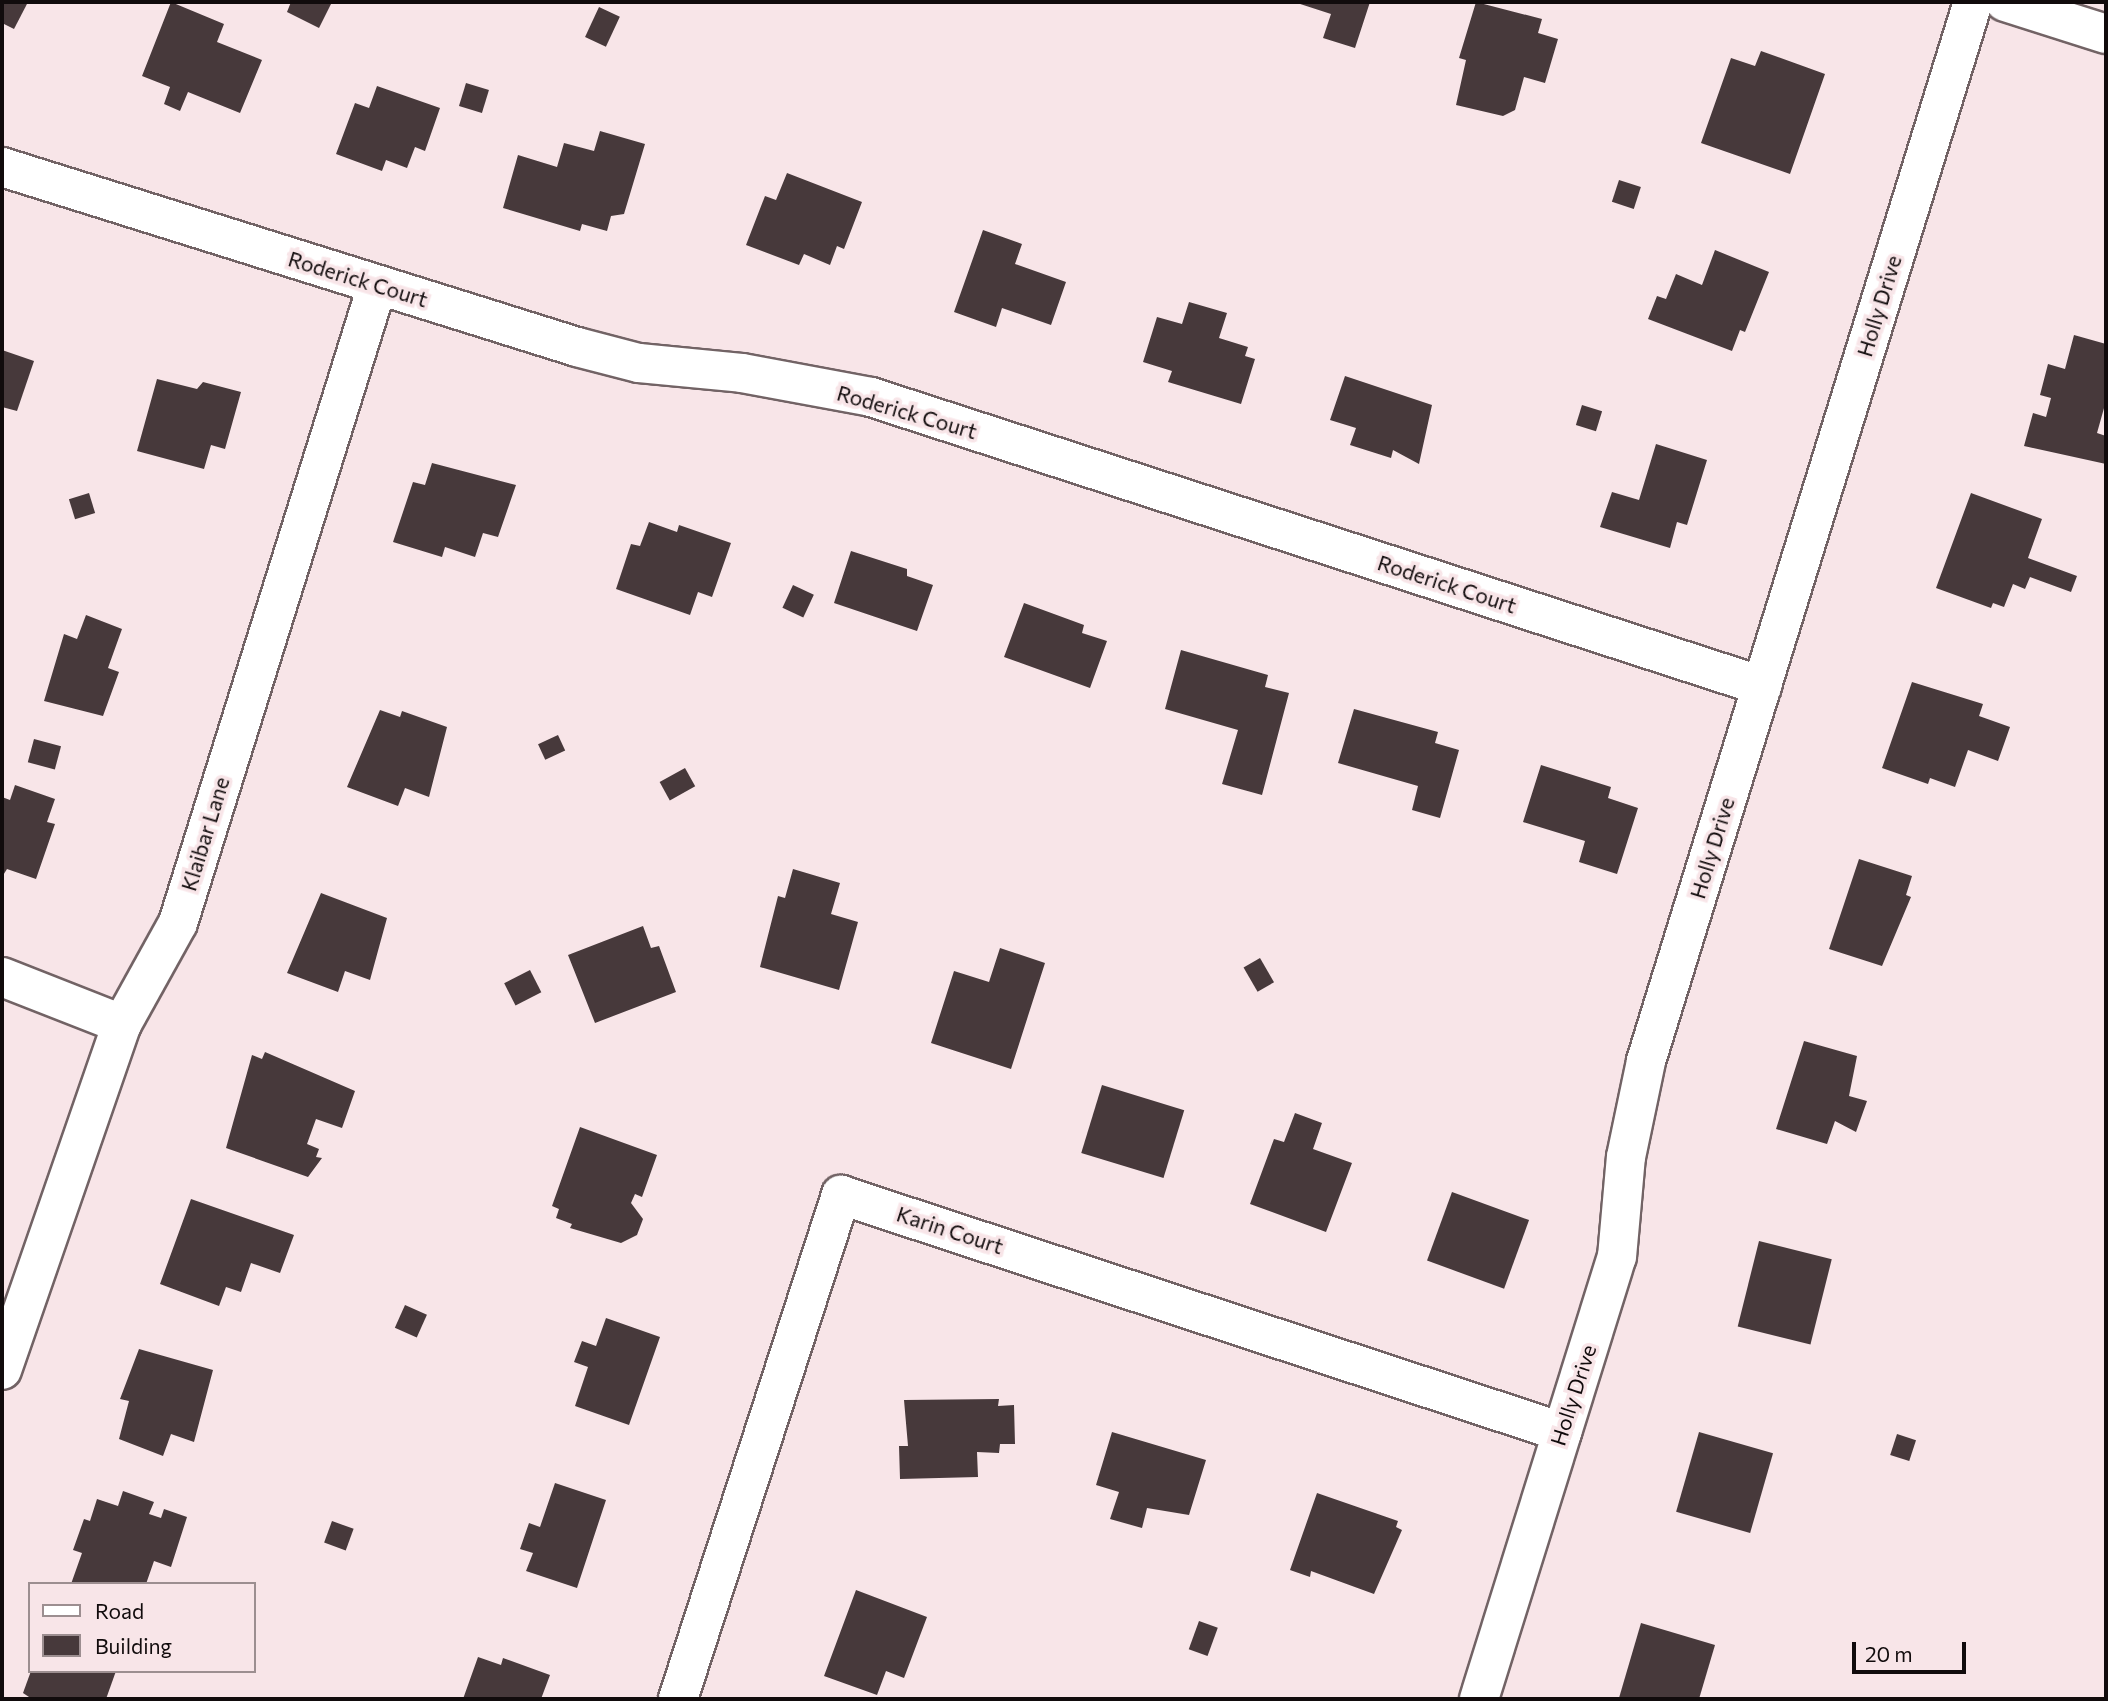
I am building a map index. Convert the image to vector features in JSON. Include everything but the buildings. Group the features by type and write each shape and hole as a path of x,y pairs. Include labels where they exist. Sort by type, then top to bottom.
{"street":[{"name":"Holly Drive","path":"1479,1699 1617,1256 1626,1157 1646,1061 1973,2"},
{"path":"2005,2 2106,34"},
{"name":"Roderick Court","path":"2,167 377,286 639,363 742,373 871,397 1762,686"},
{"name":"Klaibar Lane","path":"2,1370 122,1024 178,923 377,286"},
{"path":"2,977 122,1024"},
{"name":"Karin Court","path":"678,1699 841,1195 1562,1432"}]}
